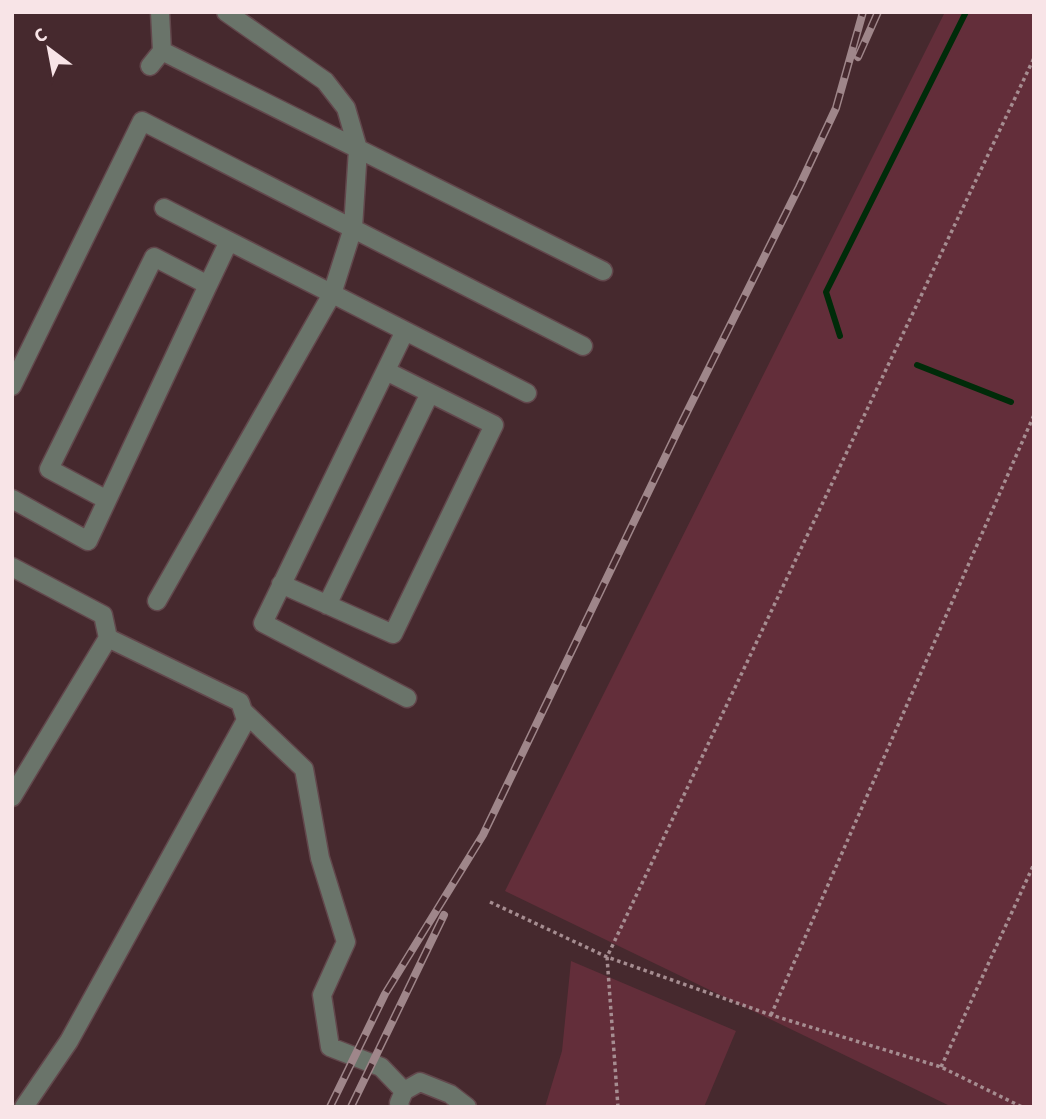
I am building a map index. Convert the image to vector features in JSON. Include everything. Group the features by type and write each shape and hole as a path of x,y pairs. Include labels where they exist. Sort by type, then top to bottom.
{"street":[{"path":"150,66 162,51 160,12"},
{"path":"157,601 332,294 353,228 358,149 346,108 326,81 226,12"},
{"path":"162,51 603,271"},
{"path":"12,386 142,121 583,346"},
{"path":"164,208 527,393"},
{"path":"12,499 88,541 229,242"},
{"path":"107,500 48,469 154,257 208,285"},
{"path":"405,331 262,623 407,698"},
{"path":"281,584 393,634 494,425 386,371"},
{"path":"327,605 430,393"},
{"path":"12,567 103,615 108,638 12,797"},
{"path":"24,1107 76,1029 246,720 240,702 108,638"},
{"path":"243,711 304,769 320,858 346,942 321,995 330,1047 382,1067 402,1099 420,1082 450,1094 467,1107"}],"path":[{"path":"618,1107 607,957 1034,58"},
{"path":"771,1015 1034,415"},
{"path":"941,1067 1034,864"},
{"path":"490,902 607,957 771,1015 941,1067 1022,1107"}],"shaded area":[{"path":"945,12 1034,12 1034,1107 952,1107 505,891"},
{"path":"571,961 736,1031 704,1107 545,1107 562,1051"}],"waterway":[{"path":"840,336 826,292 966,12"},
{"path":"917,365 1011,402"}],"railway":[{"path":"330,1107 385,994 483,835 681,424 799,187 836,108 863,12"},
{"path":"858,57 878,12"},
{"path":"351,1107 444,915"}]}
